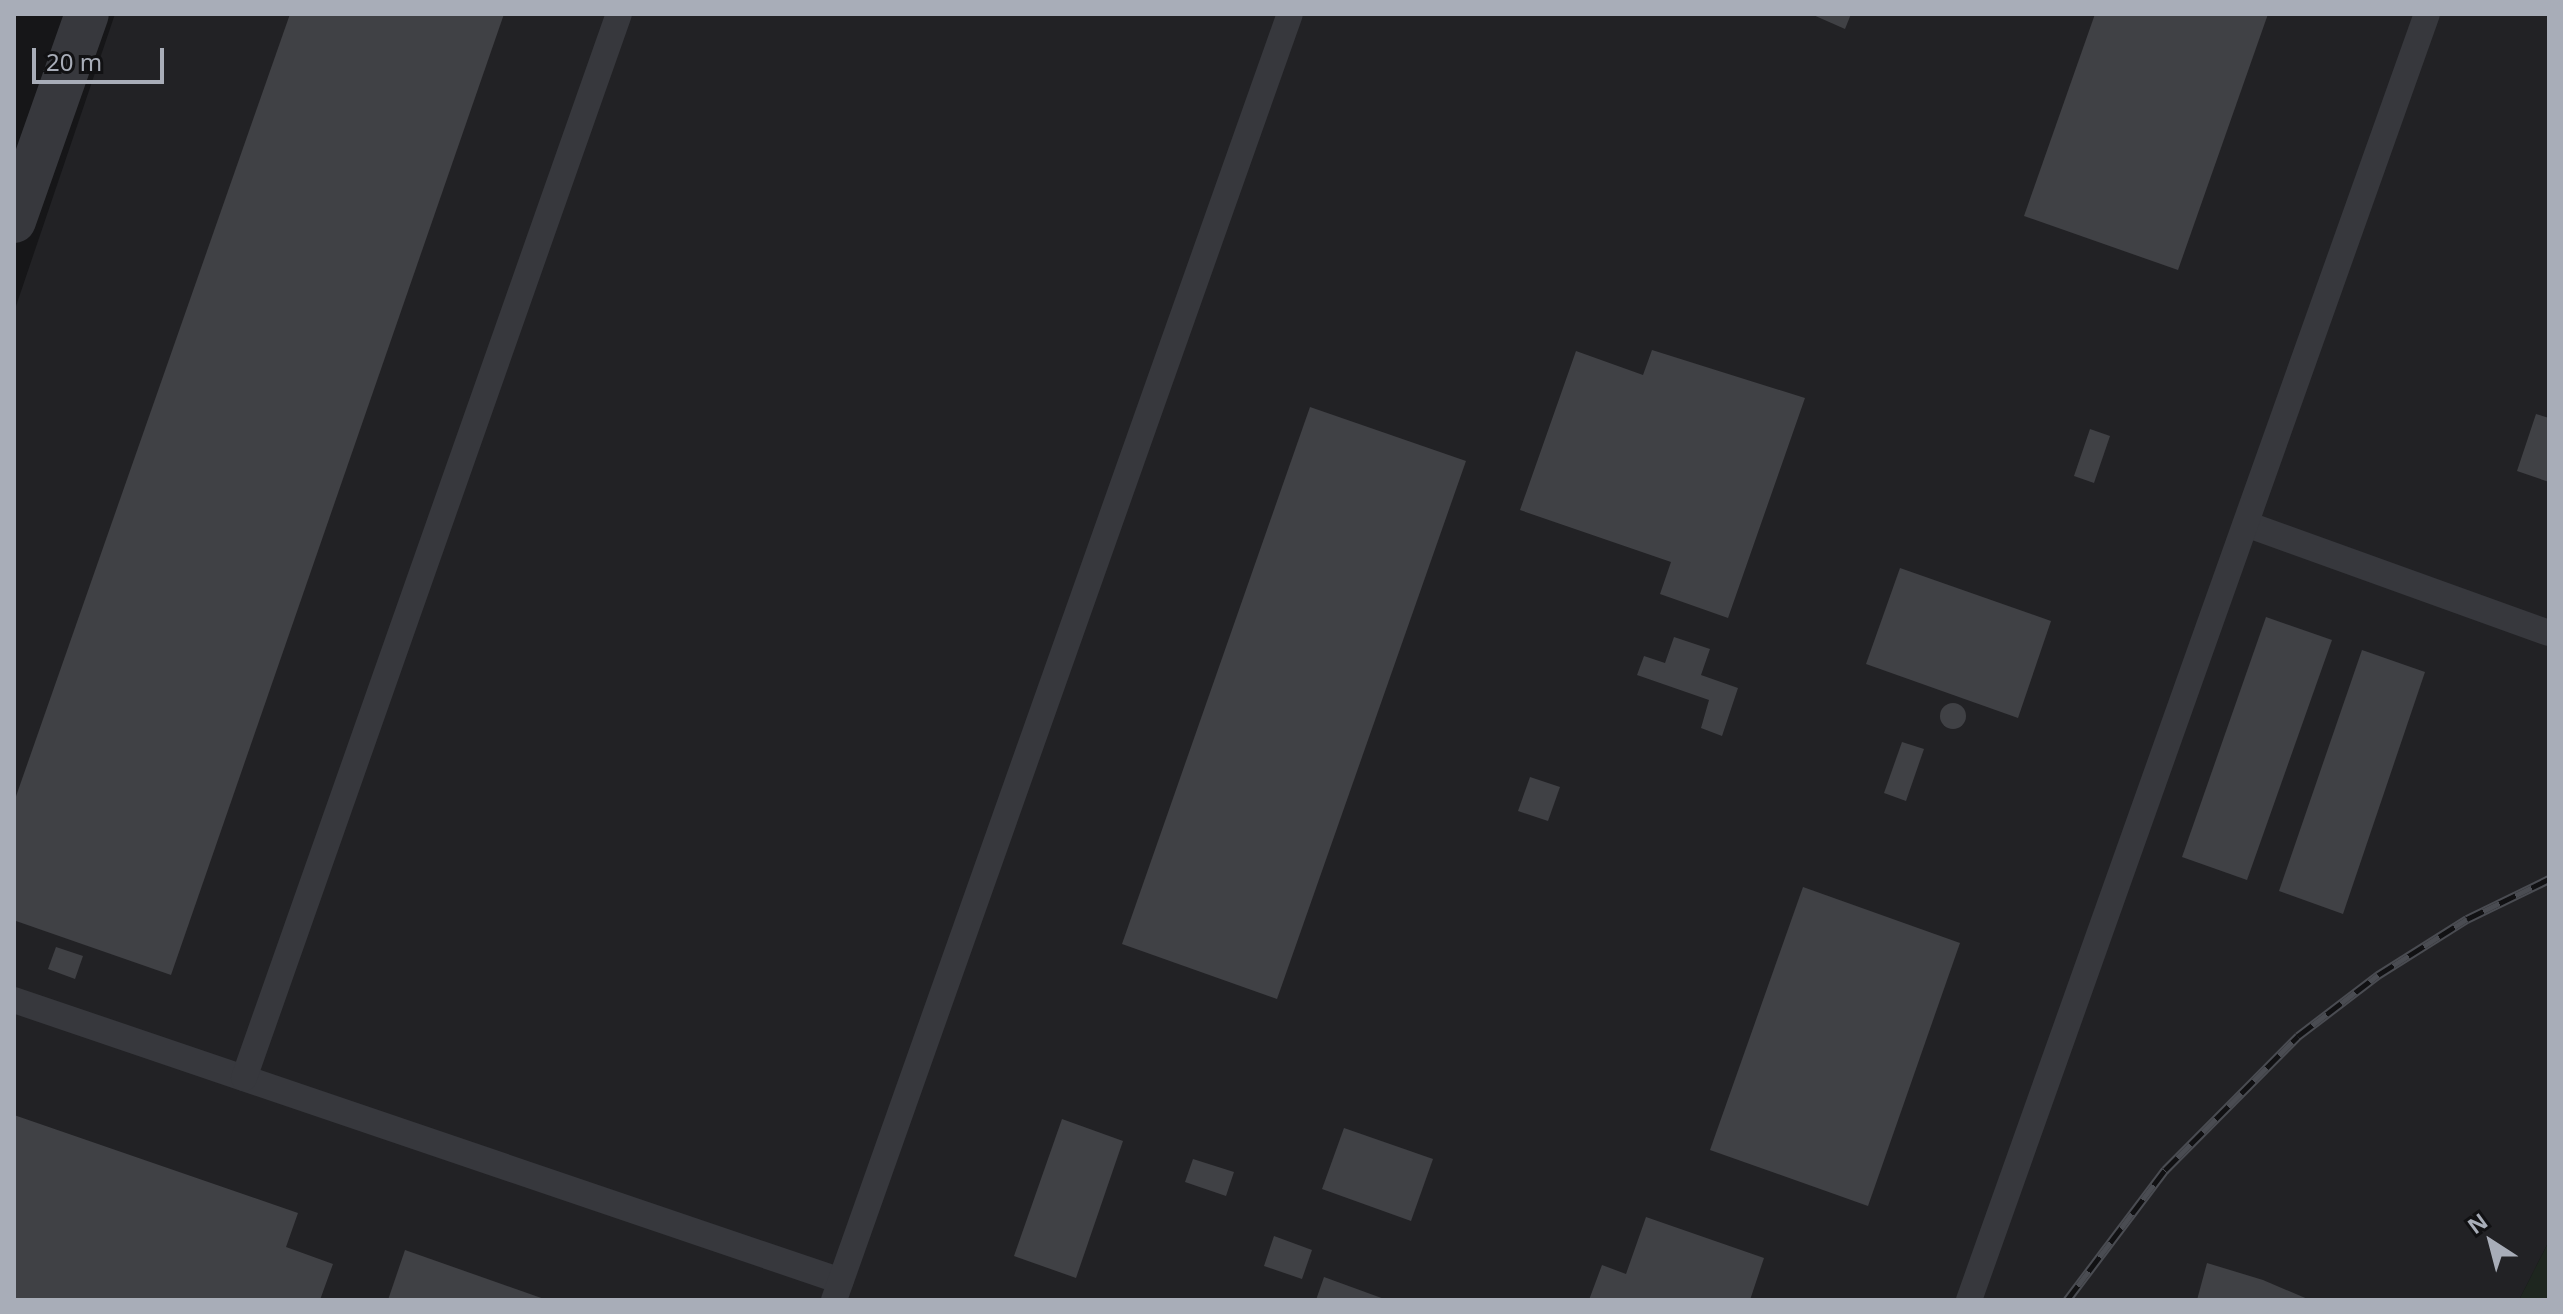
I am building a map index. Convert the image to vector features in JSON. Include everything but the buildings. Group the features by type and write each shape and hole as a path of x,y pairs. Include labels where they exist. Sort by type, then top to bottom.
{"street":[{"path":"14,221 87,14"}],"lane":[{"path":"244,1078 619,14"},
{"path":"14,1000 244,1078 838,1291 1290,14"},
{"path":"1969,1300 2427,14"},
{"path":"2246,524 2549,633"}],"shaded area":[{"path":"115,14 2549,14 2549,1241 2519,1300 14,1300 14,312"},
{"path":"2549,1241 2549,1300 2519,1300"}],"railway":[{"path":"2067,1300 2165,1170 2298,1036 2378,975 2467,919 2549,879"}]}
